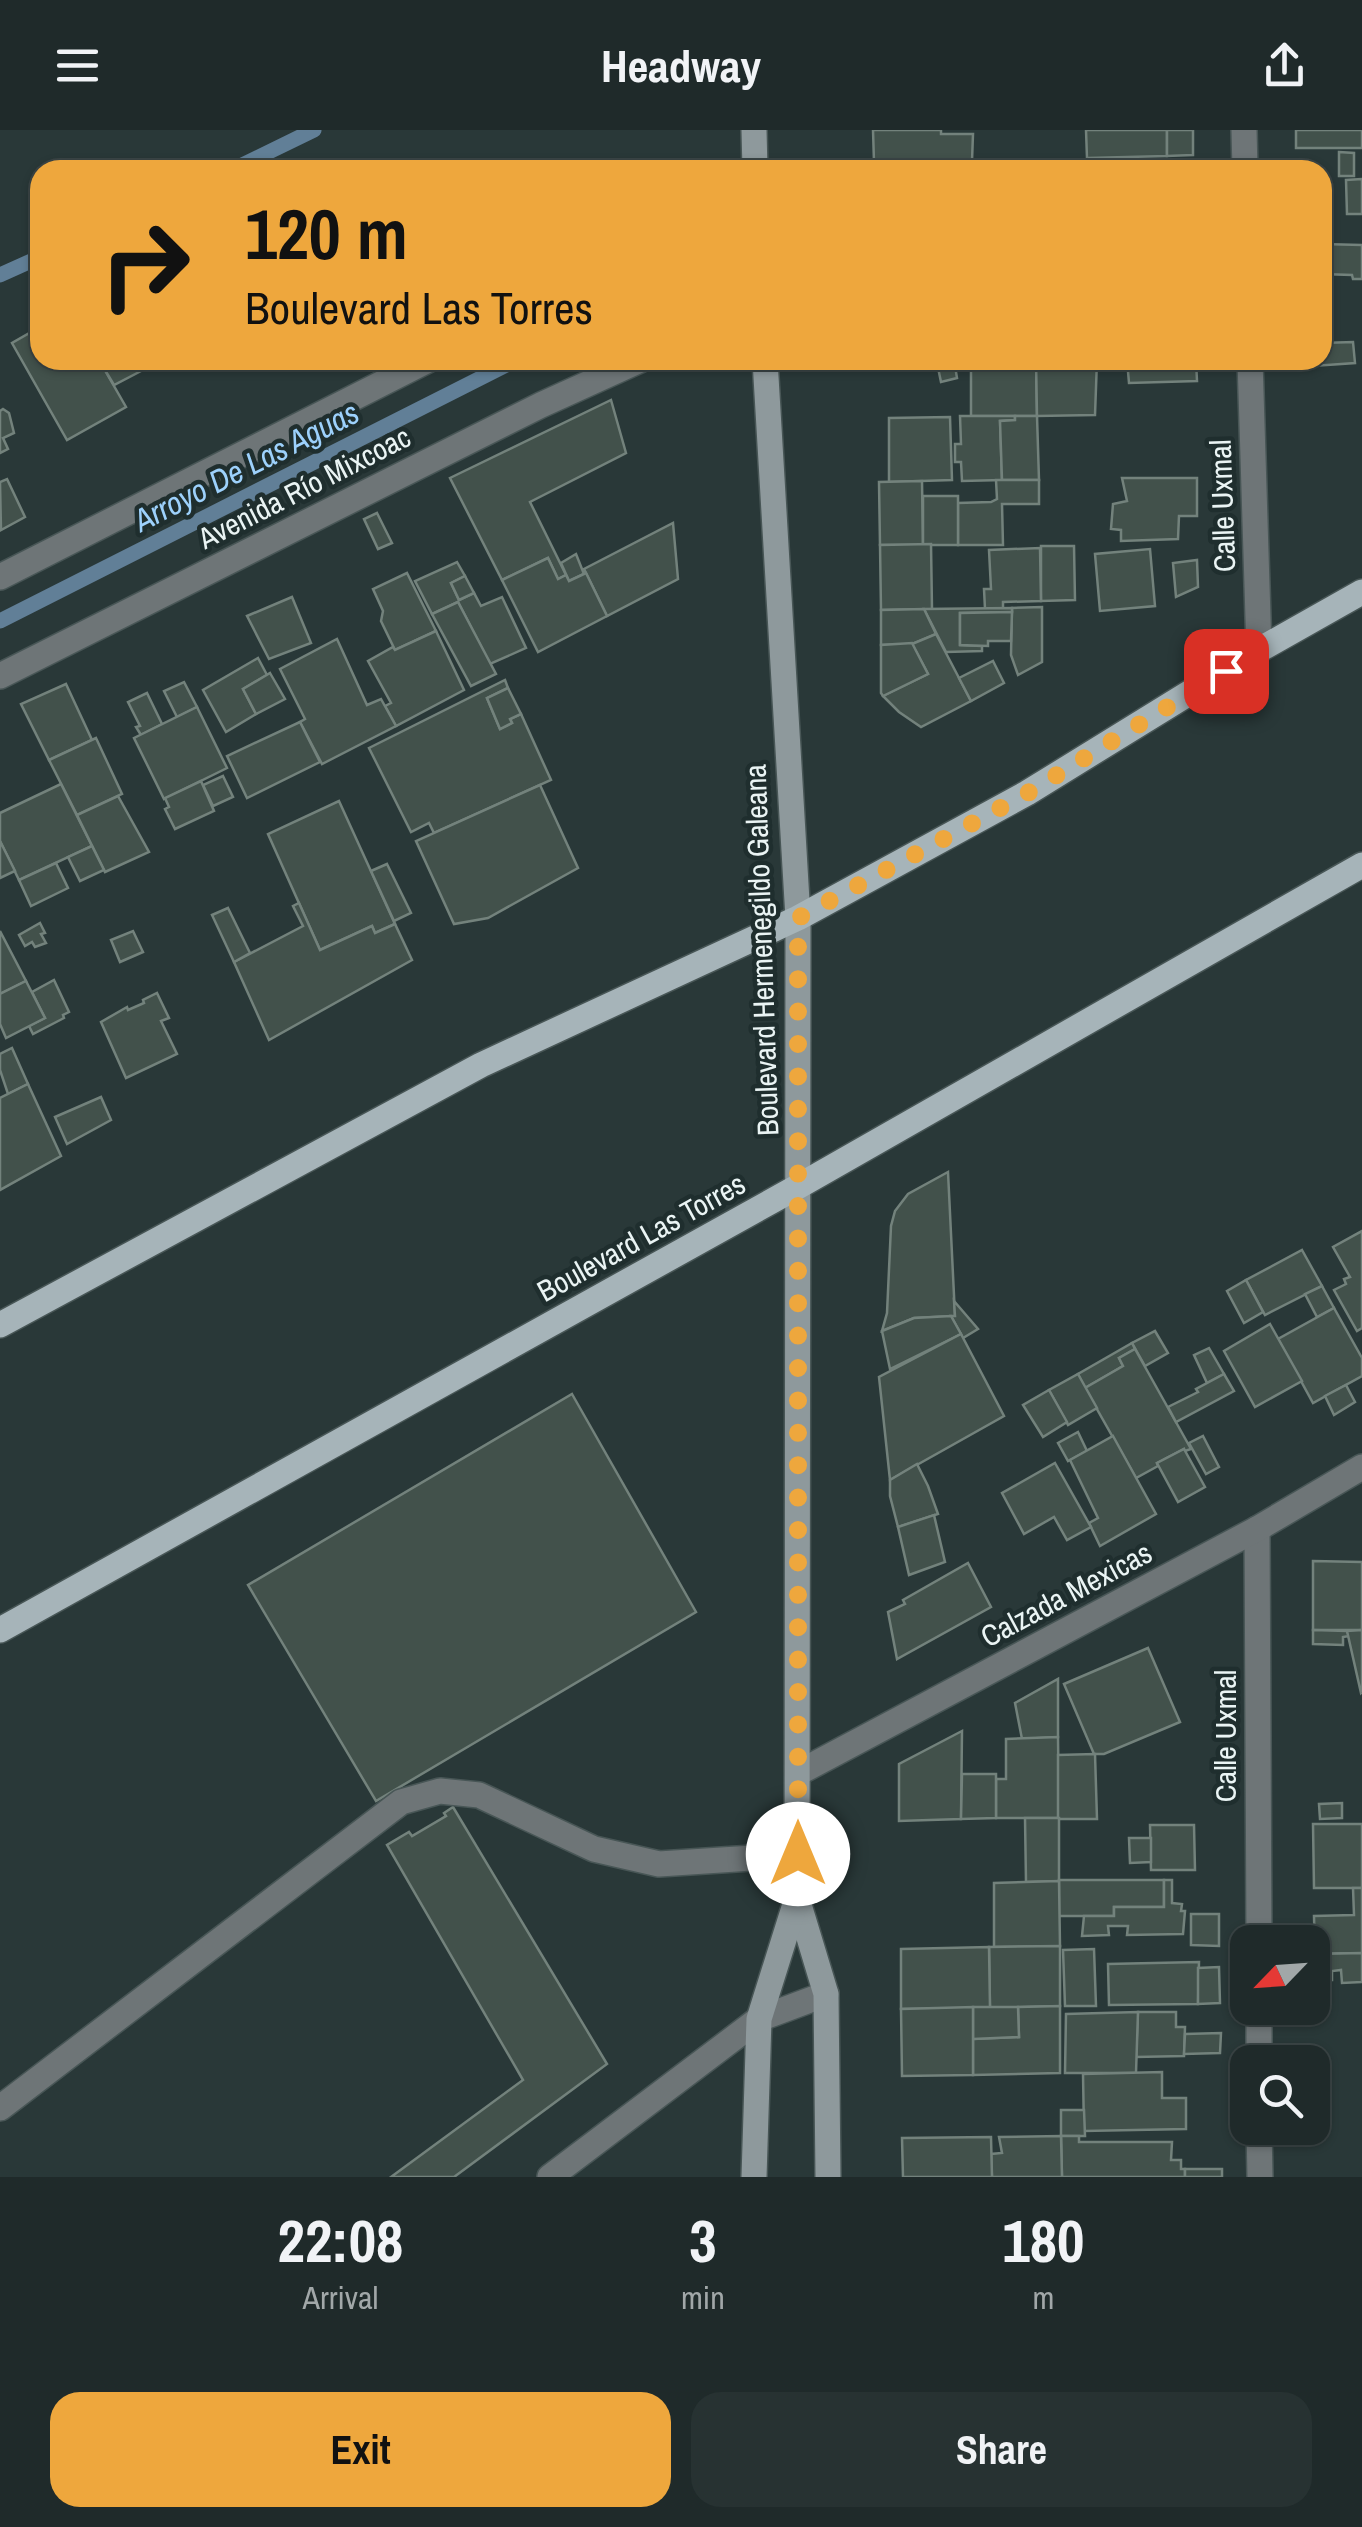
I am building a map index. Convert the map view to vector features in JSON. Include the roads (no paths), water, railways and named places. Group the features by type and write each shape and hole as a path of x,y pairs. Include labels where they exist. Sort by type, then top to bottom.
{"main road":[{"path":"754,130 755,160"},
{"name":"Boulevard Hermenegildo Galeana","path":"767,370 798,918 798,1898 826,1994 828,2177"},
{"path":"0,1325 481,1066 798,918 1026,794 1258,650 1362,592"},
{"name":"Boulevard Las Torres","path":"0,1630 799,1186 1362,865"},
{"name":"Boulevard Hermenegildo Galeana","path":"754,2177 759,2019 798,1898"}],"street":[{"path":"1244,130 1245,160"},
{"name":"Avenida Río Mixcoac","path":"0,576 408,370"},
{"name":"Avenida Río Mixcoac","path":"0,676 618,370"},
{"name":"Calle Uxmal","path":"1250,370 1258,650"},
{"name":"Calzada Mexicas","path":"798,1773 1257,1528 1362,1467"},
{"name":"Calle Uxmal","path":"1257,1528 1258,1925"},
{"path":"0,2108 401,1802 440,1791 479,1795 594,1849 659,1864 798,1854"},
{"path":"550,2177 759,2019 826,1994"},
{"path":"1260,2145 1260,2177"}],"waterway":[{"path":"252,160 314,130"},
{"path":"0,275 30,262"},
{"name":"Arroyo De Las Aguas","path":"0,621 496,370"}]}
